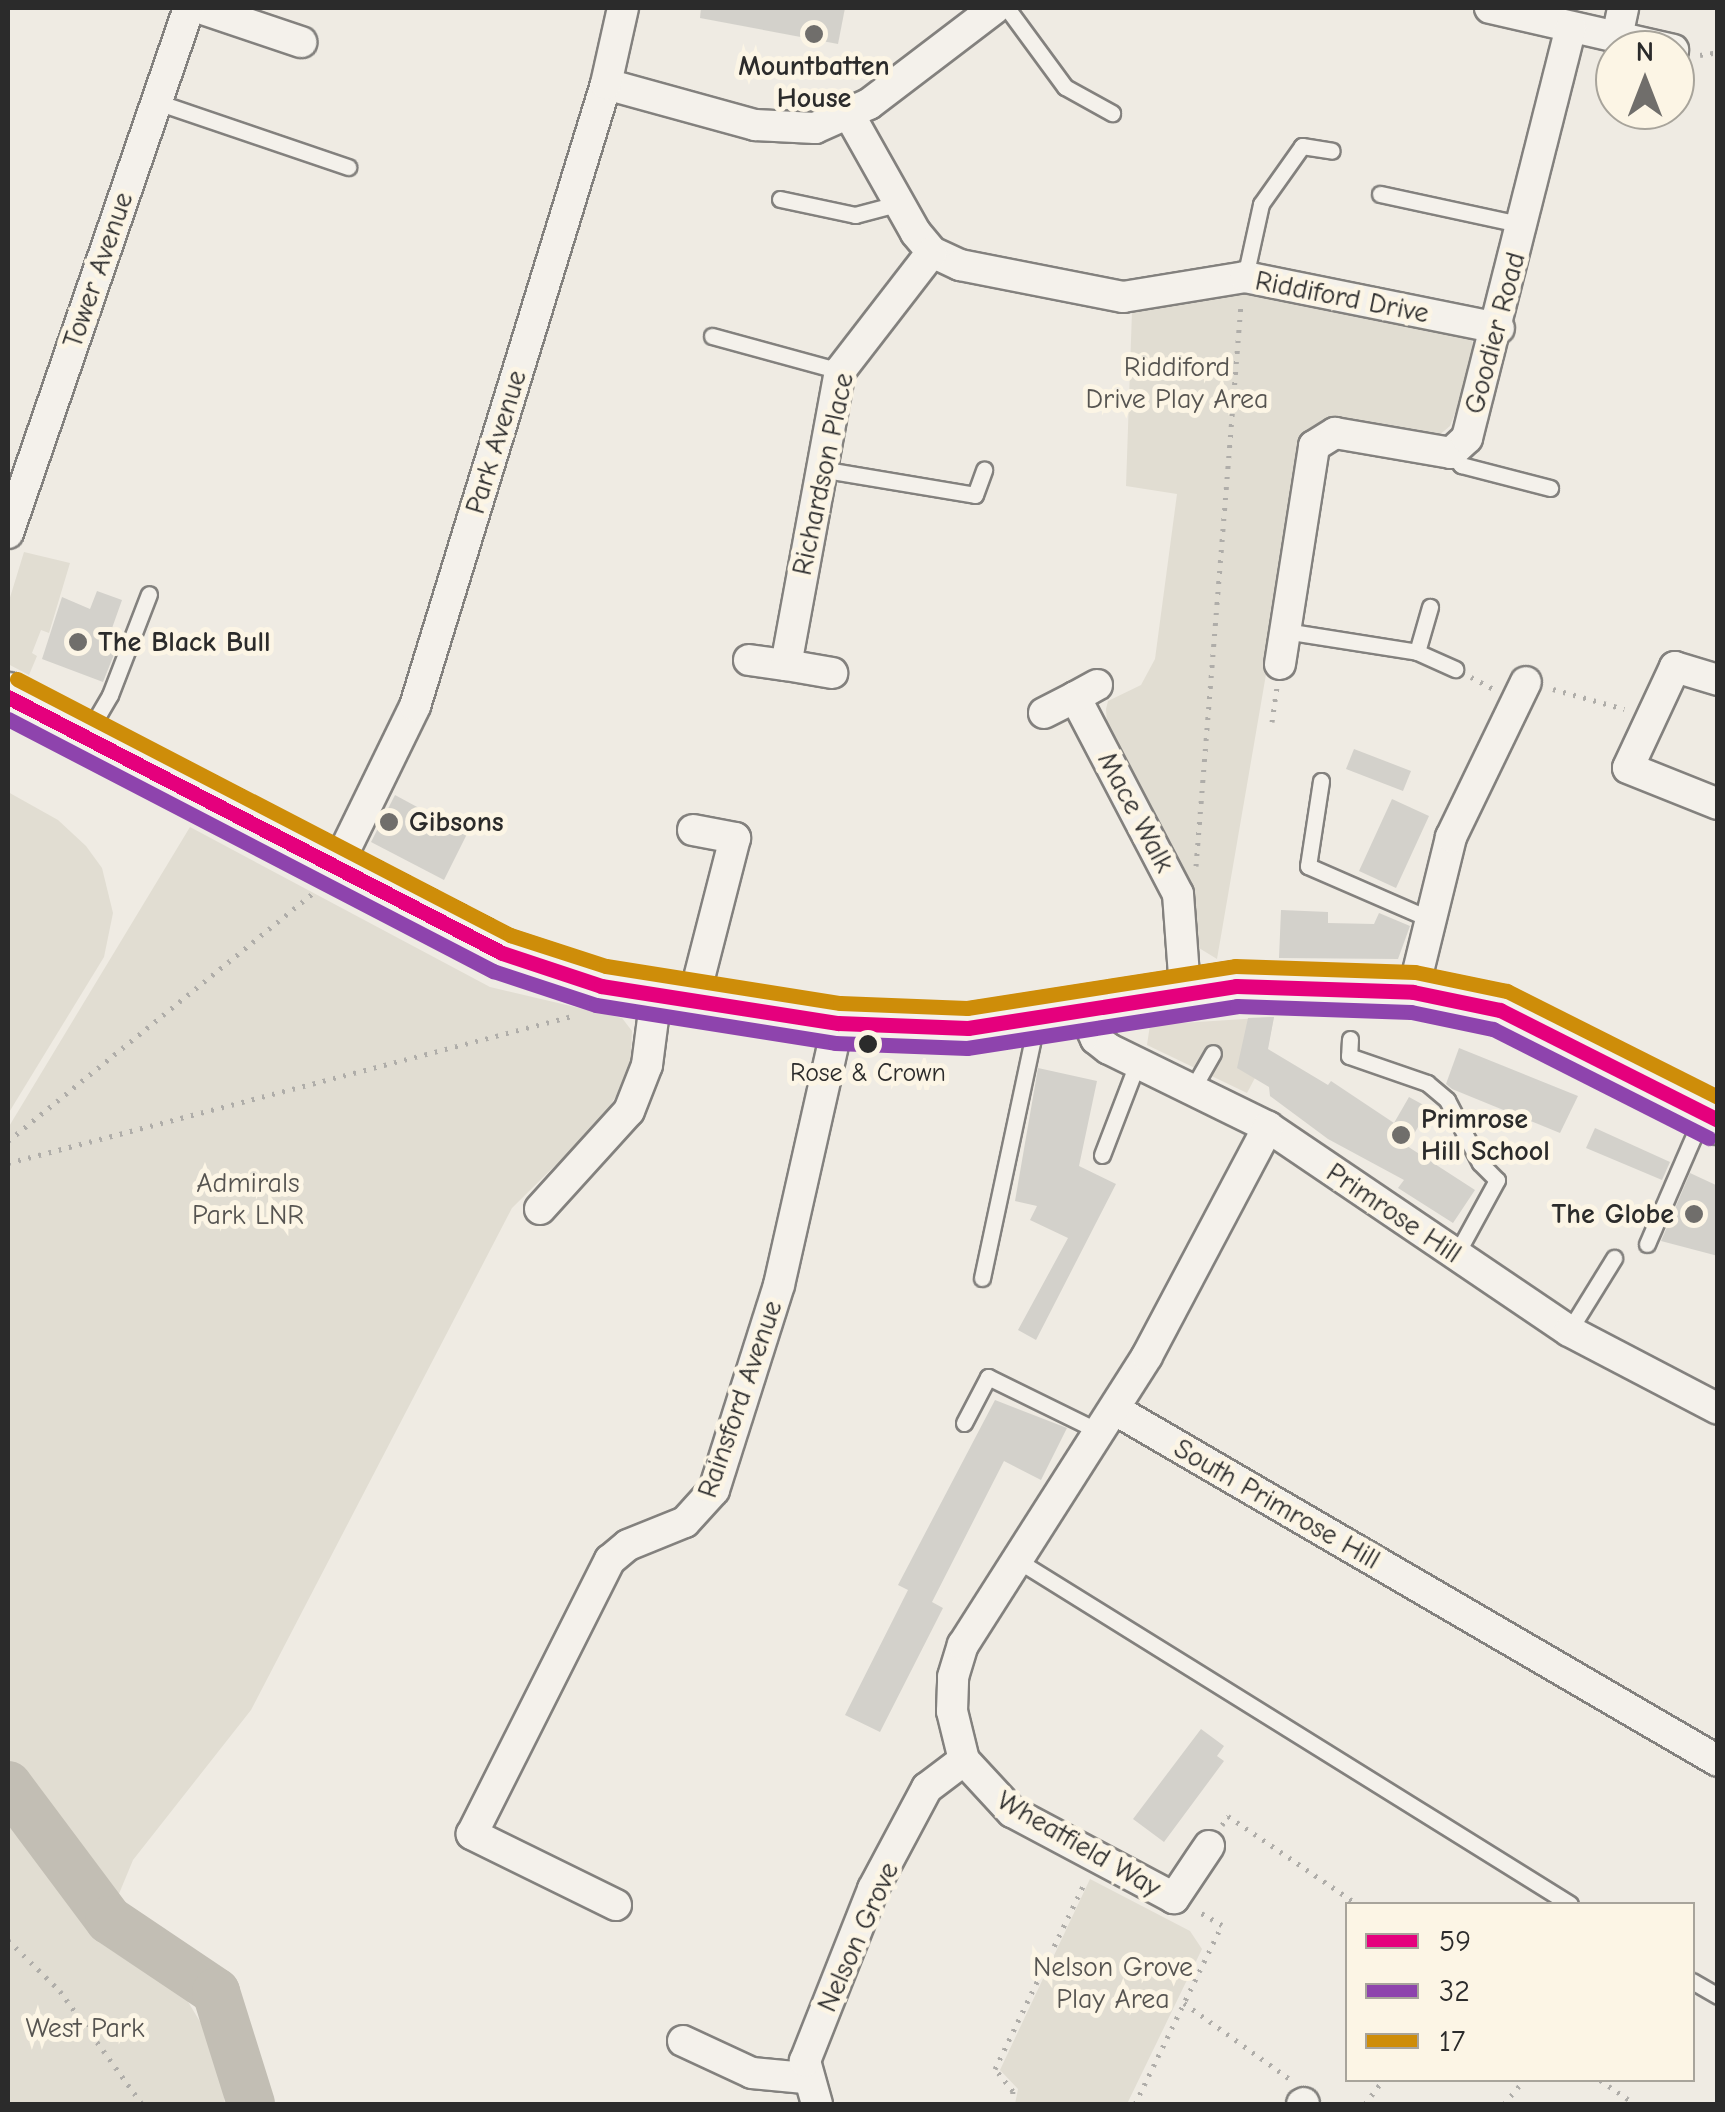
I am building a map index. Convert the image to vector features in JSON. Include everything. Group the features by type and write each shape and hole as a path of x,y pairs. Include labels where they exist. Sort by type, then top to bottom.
{"main road":[{"path":"8,697 502,952 601,986 838,1023 968,1028 1036,1020 1185,990 1274,985 1413,992 1500,1010 1710,1116"}],"street":[{"name":"Tower Avenue","path":"8,533 189,8"},
{"path":"200,8 301,42"},
{"name":"Park Avenue","path":"338,864 415,706 606,84 623,8"},
{"path":"606,84 782,130 815,128 850,116 995,8"},
{"path":"1500,9 1571,28 1620,22"},
{"name":"Goodier Road","path":"1451,453 1466,438 1499,328 1571,28"},
{"path":"850,116 932,252"},
{"name":"Riddiford Drive","path":"932,252 1020,280 1123,297 1245,276 1499,328"},
{"name":"Richardson Place","path":"786,665 840,371 932,252"},
{"path":"1280,664 1314,446 1335,433 1451,453"},
{"path":"750,660 832,672"},
{"path":"1718,680 1675,666 1628,768 1718,804"},
{"name":"Mace Walk","path":"1044,713 1086,691 1167,868 1180,916 1185,990"},
{"path":"1413,992 1451,837 1521,692"},
{"path":"540,1209 629,1111 735,838 693,830"},
{"name":"Primrose Hill","path":"1082,1009 1096,1039 1137,1064 1268,1127 1570,1331 1718,1409"},
{"name":"Rainsford Avenue","path":"616,1905 472,1834 596,1580 628,1546 685,1522 714,1490 779,1285 838,1023"},
{"path":"1106,1420 1268,1127"},
{"name":"Wheatfield Way","path":"1106,1420 963,1644 953,1677 952,1711 964,1760 1012,1812 1096,1859 1174,1898 1209,1846"},
{"name":"South Primrose Hill","path":"1106,1420 1718,1761"},
{"name":"Nelson Grove","path":"682,2041 752,2073 811,2091 814,2034 855,1948 873,1888 927,1788 964,1760"}],"lane":[{"path":"1007,8 1065,87 1112,113"},
{"path":"156,102 348,166"},
{"path":"1245,276 1261,204 1302,146 1332,151"},
{"path":"1380,194 1523,226"},
{"path":"780,199 855,215 900,203"},
{"path":"712,336 840,371"},
{"path":"1451,453 1461,465 1550,488"},
{"path":"820,469 975,495 984,470"},
{"path":"87,735 110,695 148,594"},
{"path":"1417,652 1430,607"},
{"path":"1285,631 1417,652 1455,669"},
{"path":"1321,781 1308,866 1432,920"},
{"path":"982,1278 1036,1020"},
{"path":"1350,1040 1349,1056 1427,1083 1447,1100 1480,1163 1497,1180 1456,1254"},
{"path":"1193,1088 1213,1053"},
{"path":"1102,1155 1137,1064"},
{"path":"1647,1244 1710,1116"},
{"path":"1570,1331 1614,1258"},
{"path":"964,1424 988,1377 1106,1420"},
{"path":"1017,1560 1567,1902"},
{"path":"1695,1983 1718,1996"}],"path":[{"path":"1180,916 1202,844 1226,476 1245,276"},
{"path":"1225,390 1234,391"},
{"path":"1455,669 1521,692 1650,716"},
{"path":"8,1141 300,908 338,864"},
{"path":"8,1163 592,1010 601,986"},
{"path":"1209,1846 1228,1816 1354,1902"},
{"path":"1012,2104 1013,2091 995,2070 1096,1859"},
{"path":"1135,2104 1222,1925 1174,1898"},
{"path":"8,1940 60,1991 142,2104"},
{"path":"1184,2003 1300,2096"},
{"path":"1366,2104 1382,2082"},
{"path":"1504,2104 1522,2082"},
{"path":"1603,2082 1633,2104"}],"shaded area":[{"path":"1274,1017 1266,1057 1247,1093 1147,1045 1150,1025"}],"green space":[{"name":"Riddiford Drive Play Area","path":"1242,293 1471,338 1477,356 1450,426 1432,441 1306,442 1217,959 1199,948 1188,883 1107,725 1106,709 1108,701 1141,685 1155,659 1177,494 1126,486 1132,311"},
{"path":"24,552 70,563 49,633 41,630 32,653 37,656 29,675 8,664 8,604"},
{"path":"8,792 58,820 86,846 102,868 113,913 104,957 8,1114"},
{"name":"Admirals Park LNR","path":"190,827 490,987 622,1018 632,1031 630,1074 601,1120 512,1208 251,1710 133,1860 99,1942 187,2000 217,2050 225,2104 8,2104 8,1128"},
{"name":"Nelson Grove Play Area","path":"1090,1879 1190,1931 1202,1949 1127,2104 1015,2104 1018,2089 1000,2070"}],"building":[{"name":"Mountbatten House","path":"701,8 845,8 838,44 700,18"},
{"name":"The Black Bull","path":"97,591 122,600 105,648 115,652 103,682 42,659 62,597 90,609"},
{"path":"1354,749 1411,771 1403,791 1346,769"},
{"path":"395,795 467,834 444,880 371,842"},
{"path":"1392,799 1429,816 1396,888 1359,871"},
{"path":"1281,910 1328,912 1328,923 1374,924 1379,913 1410,926 1398,959 1279,958"},
{"path":"1274,1017 1268,1049 1328,1085 1331,1081 1394,1123 1409,1097 1429,1108 1407,1146 1475,1190 1453,1223 1398,1188 1404,1180 1328,1139 1270,1096 1269,1087 1237,1068 1248,1018"},
{"path":"1459,1048 1578,1096 1560,1133 1446,1084"},
{"path":"1038,1068 1097,1081 1079,1166 1116,1184 1036,1340 1018,1330 1068,1238 1030,1220 1037,1206 1015,1201"},
{"path":"1595,1128 1670,1162 1662,1180 1586,1148"},
{"name":"The Globe","path":"1690,1173 1718,1186 1718,1256 1661,1241"},
{"path":"995,1400 1067,1428 1041,1480 1004,1461 932,1602 943,1608 880,1732 845,1715 908,1590 898,1585"},
{"path":"1201,1729 1224,1746 1217,1756 1224,1761 1164,1842 1133,1819"}],"waterway":[{"path":"8,1785 109,1920 216,1992 251,2104"}],"transit line":[{"name":"17","path":"17,679 510,935 606,966 840,1003 967,1008 1235,966 1415,972 1507,991 1718,1097"},
{"name":"59","path":"8,697 502,953 601,986 838,1023 968,1028 1236,986 1413,992 1500,1010 1718,1120"},
{"name":"32","path":"8,719 493,971 596,1005 835,1043 967,1048 1237,1006 1411,1012 1493,1029 1709,1138"}],"place":[{"name":"Mountbatten House","path":"814,34"},
{"name":"The Black Bull","path":"78,642"},
{"name":"Gibsons","path":"389,822"},
{"name":"Rose & Crown","path":"868,1044"},
{"name":"Primrose Hill School","path":"1401,1135"},
{"name":"The Globe","path":"1694,1214"}],"park label":[{"name":"West Park","path":"85,2028"}]}
